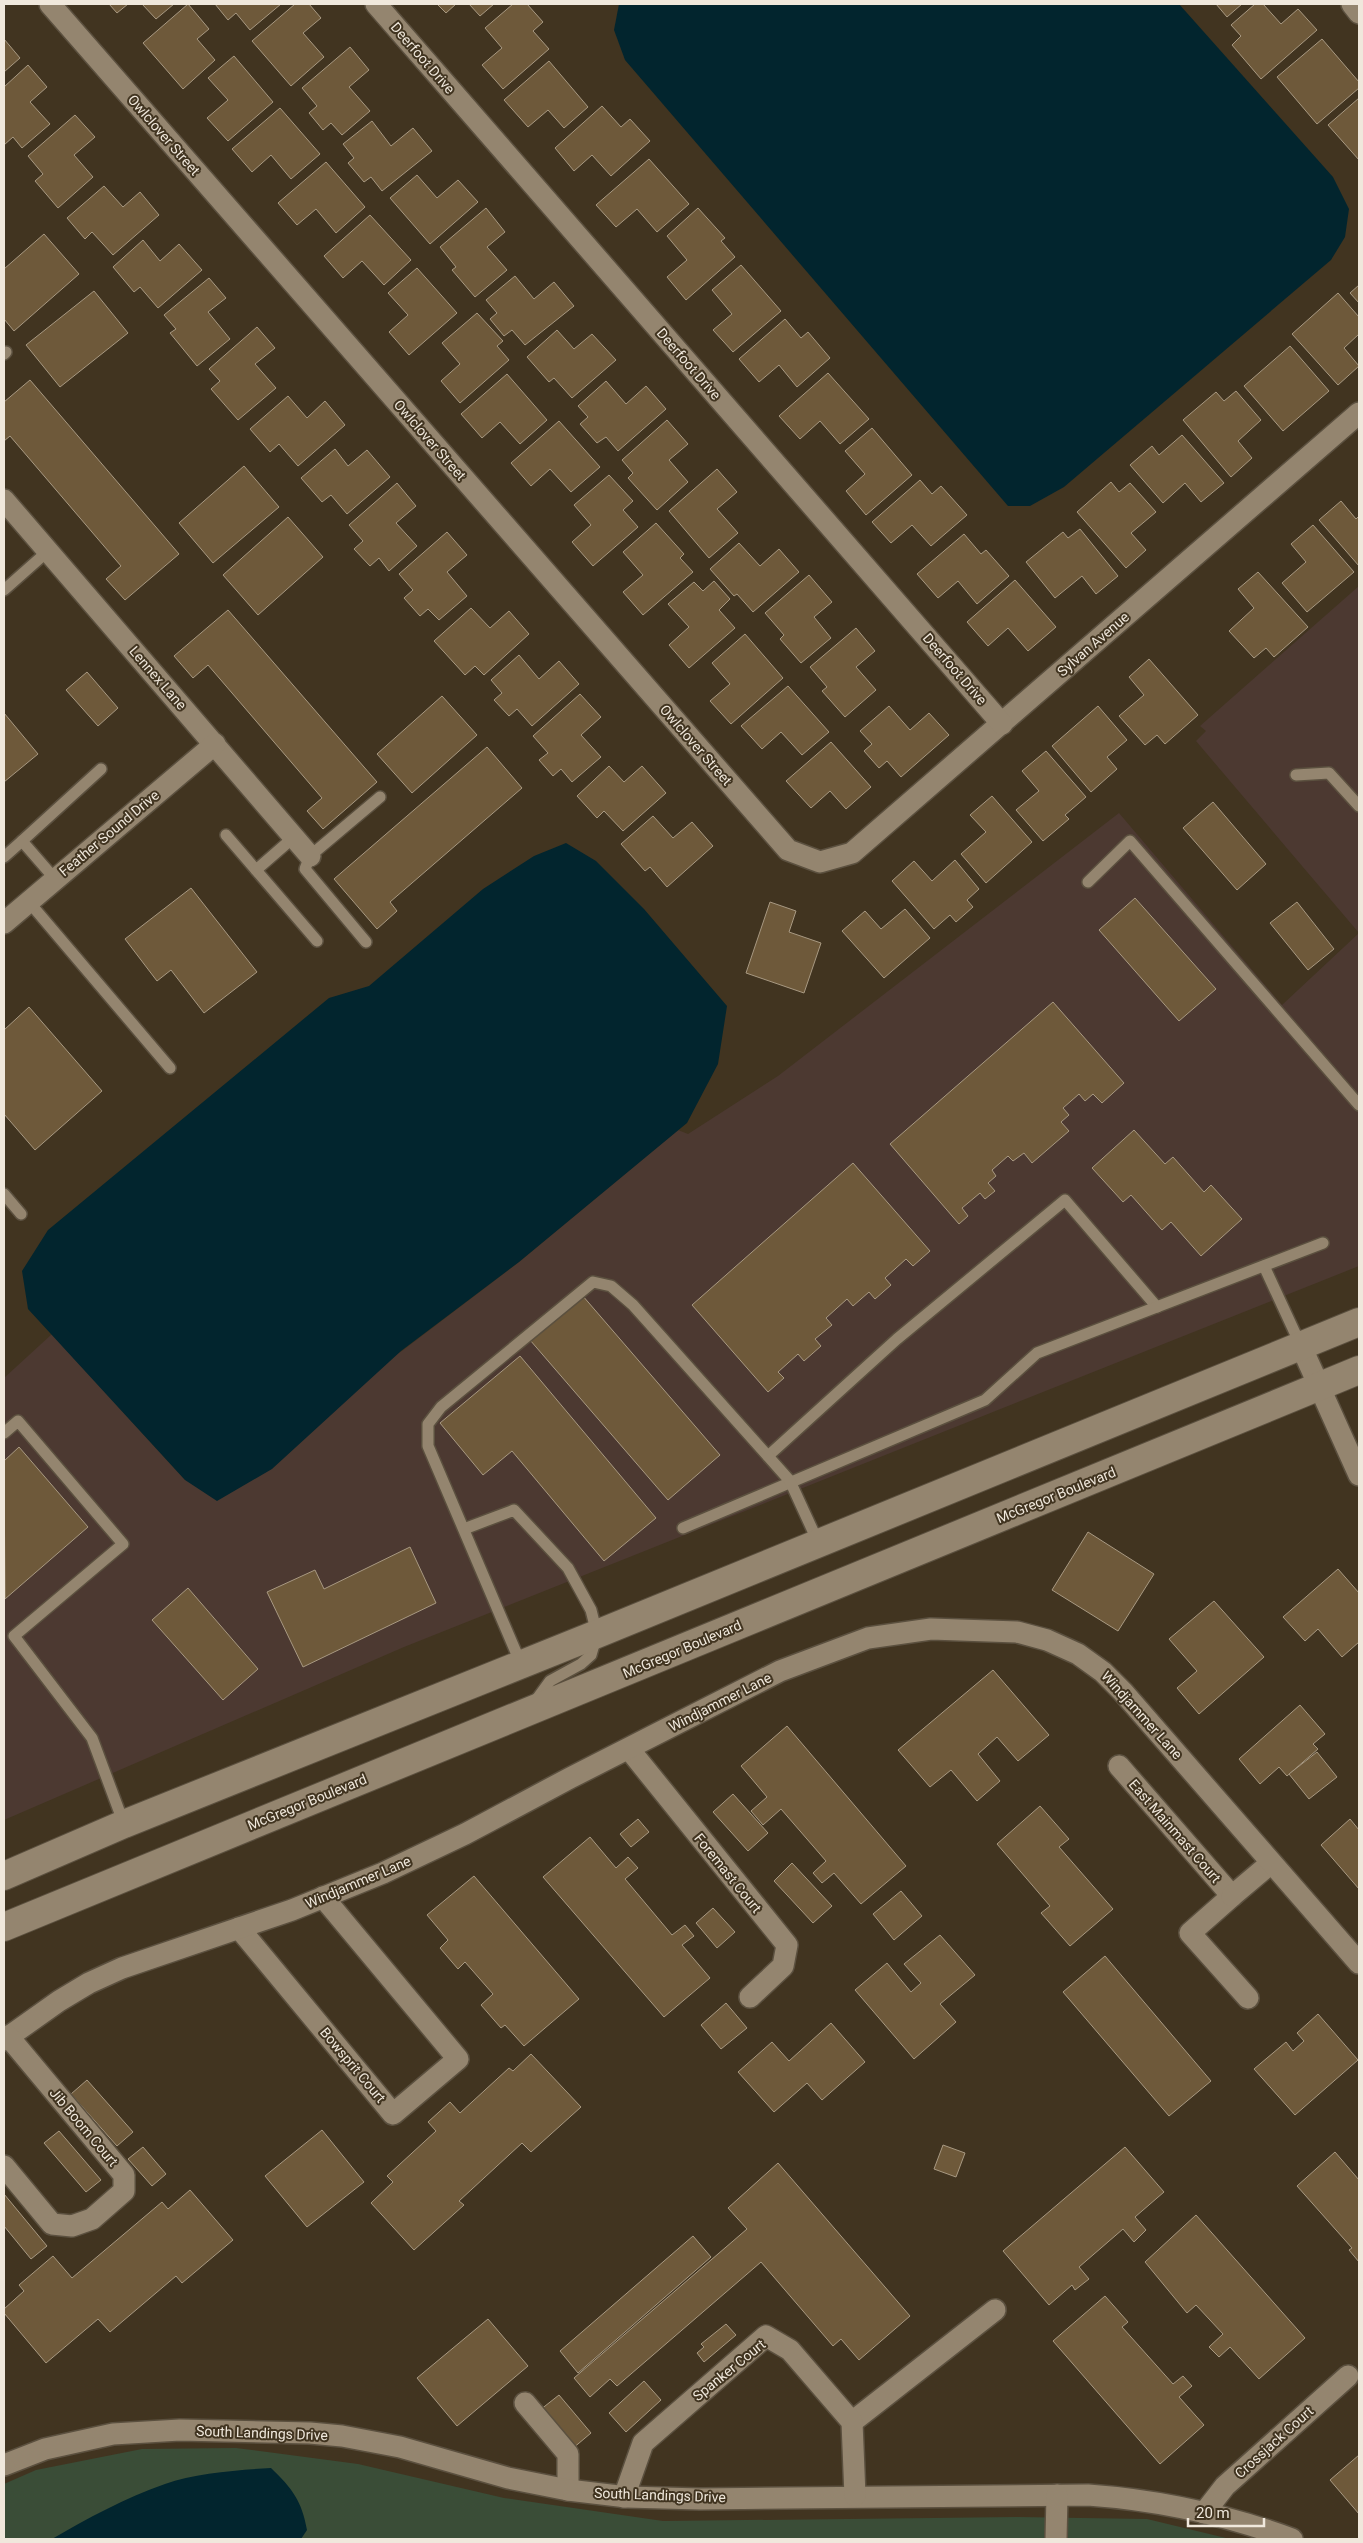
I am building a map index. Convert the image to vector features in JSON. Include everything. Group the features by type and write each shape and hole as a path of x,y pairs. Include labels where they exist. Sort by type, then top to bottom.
{"main road":[{"path":"4,1876 124,1824 597,1634 1359,1322"},
{"name":"McGregor Boulevard","path":"4,1927 1359,1370"}],"street":[{"name":"Owlclover Street","path":"50,4 788,850 820,862"},
{"name":"Deerfoot Drive","path":"376,4 1002,724"},
{"path":"1352,4 1359,12"},
{"name":"Sylvan Avenue","path":"820,862 852,853 1359,413"},
{"name":"Lennex Lane","path":"4,500 310,856"},
{"name":"Feather Sound Drive","path":"4,923 215,744"},
{"path":"1301,1346 1359,1475"},
{"name":"Windjammer Lane","path":"6,2038 59,2001 89,1983 122,1968 238,1928 383,1873 465,1834 780,1671 868,1638 931,1629 1017,1632 1047,1640 1078,1654 1103,1672 1123,1692 1359,1963"},
{"name":"Foremast Court","path":"629,1749 787,1945 783,1966 750,1997"},
{"name":"East Mainmast Court","path":"1119,1766 1232,1896"},
{"path":"1248,1998 1190,1933 1272,1863"},
{"name":"Bowsprit Court","path":"238,1928 394,2114 458,2059 323,1897"},
{"name":"Jib Boom Court","path":"4,2166 52,2224 72,2226 92,2219 124,2191 124,2175 6,2038"},
{"path":"855,2496 852,2422 995,2310"},
{"name":"Spanker Court","path":"624,2497 643,2443 766,2336 790,2350 852,2422"},
{"name":"Crossjack Court","path":"1204,2513 1225,2486 1348,2376"},
{"path":"525,2403 568,2454 568,2490"},
{"name":"South Landings Drive","path":"4,2465 45,2449 113,2434 180,2430 310,2433 342,2436 400,2447 508,2478 568,2490 624,2497 700,2499 1057,2495 1125,2498 1204,2513 1257,2526 1292,2539"},
{"path":"1056,2539 1057,2495"}],"lane":[{"path":"4,590 48,551"},
{"path":"4,857 101,769"},
{"path":"1296,775 1328,773 1359,806"},
{"path":"366,942 305,869 310,856 380,797"},
{"path":"226,835 317,941"},
{"path":"256,870 294,837"},
{"path":"22,841 55,880"},
{"path":"1088,882 1130,841 1359,1105"},
{"path":"29,902 170,1068"},
{"path":"4,1194 21,1214"},
{"path":"768,1456 897,1339 1065,1200 1157,1307"},
{"path":"683,1528 790,1481 985,1400 1037,1353 1324,1243"},
{"path":"1264,1266 1301,1346"},
{"path":"520,1664 428,1446 428,1424 441,1407 593,1282 611,1286 633,1305 790,1481 818,1542"},
{"path":"4,1433 18,1421 123,1544 14,1636 92,1738 124,1824"},
{"path":"464,1529 514,1510 568,1568 591,1610 597,1634 590,1655 581,1664 550,1681 527,1713"}],"shaded area":[{"path":"1359,586 1359,933 1196,741 1206,731 1200,726"},
{"path":"1119,813 1282,1005 1359,933 1359,1266 404,1647 4,1820 4,1378 52,1334 185,1480 402,1351 519,1262 678,1130 688,1134 778,1076"}],"green space":[{"path":"236,2448 358,2464 504,2498 663,2521 1017,2517 1147,2519 1230,2539 4,2539 4,2484 36,2470 142,2449"}],"water":[{"path":"619,4 1179,4 1333,177 1349,209 1345,237 1331,260 1064,487 1030,506 1008,506 625,60 614,30"},
{"path":"566,843 596,861 644,909 727,1006 718,1064 687,1123 519,1262 401,1351 272,1469 217,1501 185,1480 28,1309 22,1271 48,1230 329,998 369,986 483,889 534,856"},
{"path":"271,2468 285,2482 299,2503 307,2530 301,2539 52,2539 107,2509 177,2480 231,2471"}],"building":[{"path":"109,4 128,4 117,13"},
{"path":"142,4 174,4 156,19"},
{"path":"188,4 209,29 197,39 215,60 183,89 143,43"},
{"path":"215,4 281,4 250,30 236,13 228,20"},
{"path":"295,4 309,4 321,18 303,33 324,57 291,86 252,41"},
{"path":"437,4 456,4 446,13"},
{"path":"469,4 494,4 480,16"},
{"path":"513,4 527,4 543,22 533,31 549,49 503,89 482,65 502,48 485,28"},
{"path":"1216,4 1242,4 1227,17"},
{"path":"1255,4 1263,4 1281,24 1298,9 1317,30 1261,79 1232,45 1241,36 1231,25"},
{"path":"4,39 20,58 4,72"},
{"path":"1322,39 1359,82 1359,88 1317,124 1277,77"},
{"path":"350,47 369,70 349,87 370,111 342,135 331,123 323,130 309,113 317,106 302,88"},
{"path":"234,56 273,102 228,141 207,118 228,100 208,78"},
{"path":"549,61 588,107 564,128 548,110 528,127 504,100"},
{"path":"28,65 47,87 30,102 50,124 22,148 13,137 4,145 4,87"},
{"path":"1359,98 1359,160 1328,125"},
{"path":"602,106 621,127 630,119 650,141 611,176 592,155 574,171 555,148"},
{"path":"280,108 320,154 291,179 271,155 252,172 232,149"},
{"path":"75,115 95,137 74,155 93,177 58,208 35,181 43,174 28,156"},
{"path":"372,121 391,146 413,128 432,151 382,191 371,177 364,182 348,163 354,158 343,144"},
{"path":"649,159 689,204 657,232 637,209 616,227 596,205"},
{"path":"326,162 365,207 336,233 316,209 297,225 278,203"},
{"path":"417,175 437,198 458,180 478,202 430,244 390,198"},
{"path":"104,186 123,207 140,192 159,215 113,255 92,232 85,239 67,218"},
{"path":"486,208 505,232 487,247 507,270 475,297 452,270 456,267 440,247"},
{"path":"698,208 725,238 721,241 735,257 686,300 667,277 687,260 667,236"},
{"path":"370,215 411,260 384,285 362,261 343,278 324,256"},
{"path":"44,234 79,274 14,331 4,319 4,269"},
{"path":"143,240 160,261 179,244 202,270 158,308 140,287 134,292 113,267"},
{"path":"741,265 781,311 733,352 713,330 732,314 712,290"},
{"path":"417,268 457,313 409,355 389,332 408,315 388,293"},
{"path":"515,276 534,299 554,282 574,306 525,345 512,330 504,336 490,319 497,313 486,300"},
{"path":"209,278 226,298 208,312 230,339 197,366 170,333 176,329 164,315"},
{"path":"1359,285 1359,303 1350,293"},
{"path":"94,291 128,333 60,387 26,345"},
{"path":"1338,293 1359,317 1359,334 1344,348 1359,366 1338,385 1292,334"},
{"path":"477,313 503,341 497,346 509,360 460,403 441,381 460,364 442,343"},
{"path":"785,319 801,338 808,332 830,358 797,387 779,365 759,382 739,359"},
{"path":"257,327 275,348 255,364 276,388 238,420 211,389 220,381 209,369"},
{"path":"557,330 574,349 592,334 616,360 572,398 554,378 549,382 527,357"},
{"path":"1290,346 1329,391 1283,431 1244,386"},
{"path":"828,373 869,419 840,444 820,421 800,439 779,416"},
{"path":"507,374 547,420 520,444 500,422 482,438 461,414"},
{"path":"30,380 179,554 125,600 106,579 121,566 10,436 4,441 4,402"},
{"path":"606,381 626,404 646,386 666,409 618,451 606,437 597,443 580,424 588,417 578,406"},
{"path":"1236,391 1261,420 1238,441 1252,458 1231,477 1183,420 1216,392 1224,401"},
{"path":"288,396 307,418 325,401 345,425 298,466 279,444 270,452 250,429"},
{"path":"667,420 688,444 669,460 688,482 657,510 628,478 633,473 622,460"},
{"path":"559,421 600,467 571,492 550,469 531,486 511,463"},
{"path":"872,428 912,475 866,515 846,491 865,474 845,451"},
{"path":"1182,435 1224,483 1201,502 1185,483 1163,503 1130,465 1152,446 1159,455"},
{"path":"335,449 348,466 367,450 390,477 347,514 331,495 322,502 301,478"},
{"path":"244,466 279,507 213,563 179,523"},
{"path":"717,469 737,492 717,509 738,533 709,558 669,511"},
{"path":"609,475 633,501 623,510 638,527 593,566 572,542 591,525 574,505"},
{"path":"920,480 932,494 941,486 967,515 931,546 912,525 891,543 872,522"},
{"path":"1111,482 1119,492 1130,483 1156,512 1131,533 1146,550 1126,568 1077,512"},
{"path":"397,483 416,506 396,523 417,546 389,571 379,558 370,566 354,549 363,541 349,525"},
{"path":"1341,501 1356,519 1359,516 1359,566 1319,520"},
{"path":"288,517 323,557 258,615 223,575"},
{"path":"656,523 684,554 680,558 693,572 643,615 623,592 643,575 623,552"},
{"path":"1313,525 1354,572 1307,612 1282,583 1306,562 1291,544"},
{"path":"1080,529 1118,576 1096,594 1082,576 1055,598 1026,562 1063,532 1068,538"},
{"path":"447,532 467,555 447,572 467,596 439,620 428,609 420,616 404,598 413,590 399,574"},
{"path":"964,534 981,554 986,550 1009,576 977,604 958,581 938,598 917,574"},
{"path":"739,543 760,566 779,549 799,572 753,612 737,594 734,596 710,569"},
{"path":"1258,572 1308,627 1274,657 1266,648 1254,658 1229,631 1254,608 1238,589"},
{"path":"809,575 832,602 814,617 831,638 801,663 780,639 784,635 765,613"},
{"path":"1015,580 1056,627 1028,651 1008,628 988,646 967,622"},
{"path":"714,581 730,599 719,610 735,628 689,668 669,645 689,627 668,604 694,582 703,591"},
{"path":"471,608 490,628 509,611 529,634 484,675 475,666 465,675 434,641"},
{"path":"228,610 377,782 323,829 307,811 322,798 208,665 193,678 174,656"},
{"path":"856,628 875,651 856,667 876,690 845,717 822,691 827,687 810,667"},
{"path":"745,634 783,678 731,724 710,701 730,684 712,663"},
{"path":"519,655 539,679 559,661 579,684 532,726 517,709 509,716 494,700 502,693 491,680"},
{"path":"1149,659 1198,715 1165,744 1157,735 1145,745 1119,716 1144,695 1129,677"},
{"path":"87,672 118,708 98,726 66,690"},
{"path":"788,686 829,732 802,755 781,732 762,749 741,726"},
{"path":"580,694 601,717 581,735 601,757 572,782 561,769 553,776 539,760 548,753 533,736"},
{"path":"442,696 477,735 412,793 377,754"},
{"path":"889,706 910,730 929,713 949,735 901,777 887,761 879,768 864,751 872,744 860,731"},
{"path":"1098,706 1127,740 1107,757 1117,769 1091,792 1052,746"},
{"path":"4,713 38,754 4,782"},
{"path":"831,742 871,787 846,809 830,791 811,808 786,781"},
{"path":"487,747 522,788 390,902 397,911 377,929 334,879"},
{"path":"1046,751 1086,797 1065,815 1069,819 1043,841 1016,810 1039,791 1022,771"},
{"path":"609,766 624,782 642,766 666,793 623,831 604,811 597,818 577,796"},
{"path":"992,796 1032,842 986,883 961,854 986,832 970,815"},
{"path":"1213,802 1266,864 1237,890 1183,828"},
{"path":"653,816 673,838 692,822 713,846 667,887 650,867 645,871 621,844"},
{"path":"955,860 979,889 967,900 973,907 956,922 950,915 934,929 892,881 914,861 932,881"},
{"path":"191,888 257,972 204,1013 171,970 157,981 125,939"},
{"path":"1135,898 1216,989 1179,1021 1099,930"},
{"path":"770,902 796,911 789,932 821,943 804,993 746,973"},
{"path":"1297,902 1334,949 1308,970 1270,923"},
{"path":"905,909 930,938 884,978 842,931 865,911 881,929"},
{"path":"1053,1002 1124,1083 1102,1103 1093,1094 1085,1101 1079,1094 1063,1108 1069,1115 1061,1122 1069,1131 1032,1163 1024,1153 1013,1161 1008,1156 992,1170 996,1176 988,1183 995,1191 985,1199 980,1193 962,1208 968,1216 959,1224 890,1144"},
{"path":"29,1007 102,1091 35,1150 4,1114 4,1030"},
{"path":"1134,1130 1165,1164 1173,1157 1204,1192 1211,1185 1242,1219 1201,1256 1171,1222 1162,1230 1131,1195 1123,1202 1092,1168"},
{"path":"853,1163 930,1251 913,1266 906,1259 885,1278 891,1285 875,1299 869,1292 853,1306 847,1299 826,1318 832,1325 815,1339 821,1346 804,1361 798,1354 778,1372 784,1378 768,1392 692,1305"},
{"path":"582,1295 720,1455 668,1500 530,1340"},
{"path":"520,1356 656,1518 604,1561 512,1451 483,1475 440,1423"},
{"path":"19,1447 88,1527 5,1599 4,1461"},
{"path":"1088,1532 1154,1574 1118,1631 1052,1590"},
{"path":"410,1547 436,1603 303,1667 267,1592 315,1570 324,1589"},
{"path":"1338,1569 1359,1593 1359,1642 1342,1657 1318,1629 1305,1641 1283,1617"},
{"path":"188,1588 258,1669 223,1700 152,1620"},
{"path":"1214,1601 1264,1657 1199,1714 1177,1688 1197,1671 1169,1639"},
{"path":"993,1670 1049,1735 1018,1761 997,1737 978,1754 1000,1781 977,1801 951,1770 930,1787 898,1750"},
{"path":"1300,1705 1325,1734 1313,1744 1318,1749 1287,1776 1279,1767 1260,1784 1239,1759"},
{"path":"787,1726 906,1866 861,1904 834,1873 822,1883 813,1873 826,1861 781,1809 763,1825 751,1811 767,1797 741,1766"},
{"path":"1317,1752 1337,1777 1309,1799 1289,1774"},
{"path":"733,1794 768,1833 748,1851 713,1812"},
{"path":"1040,1806 1069,1839 1059,1847 1113,1909 1070,1946 1041,1913 1050,1906 997,1844"},
{"path":"638,1819 649,1832 631,1847 620,1834"},
{"path":"1350,1819 1359,1830 1359,1889 1321,1845"},
{"path":"590,1837 616,1868 628,1857 638,1868 625,1879 672,1935 685,1925 694,1936 682,1945 710,1978 664,2017 543,1877"},
{"path":"792,1863 832,1906 813,1923 774,1881"},
{"path":"474,1876 579,1999 524,2046 505,2025 501,2028 481,2005 493,1994 465,1962 458,1969 440,1948 448,1940 427,1915"},
{"path":"901,1891 922,1916 894,1940 873,1914"},
{"path":"713,1908 735,1932 717,1948 696,1923"},
{"path":"940,1935 975,1975 940,2004 956,2022 914,2059 855,1990 887,1963 911,1992 921,1983 904,1964"},
{"path":"1105,1956 1211,2081 1169,2116 1063,1992"},
{"path":"726,2003 747,2028 721,2049 701,2025"},
{"path":"1318,2014 1358,2060 1295,2115 1254,2069 1286,2042 1293,2051 1304,2041 1297,2033"},
{"path":"831,2023 865,2062 822,2100 807,2083 774,2112 738,2072 772,2042 789,2061"},
{"path":"531,2054 581,2107 531,2152 522,2143 459,2201 464,2205 414,2250 371,2203 393,2182 387,2176 436,2131 428,2122 450,2102 460,2113 509,2068 513,2071"},
{"path":"87,2080 133,2132 117,2146 71,2094"},
{"path":"322,2130 364,2182 307,2227 265,2176"},
{"path":"59,2131 101,2180 86,2192 44,2143"},
{"path":"943,2145 965,2153 956,2177 934,2169"},
{"path":"143,2147 166,2174 152,2186 128,2159"},
{"path":"1125,2147 1164,2192 1135,2217 1146,2230 1134,2242 1123,2229 1079,2267 1089,2279 1075,2290 1072,2285 1049,2305 1003,2251"},
{"path":"1335,2152 1359,2180 1359,2262 1349,2250 1352,2248 1297,2186"},
{"path":"778,2163 910,2316 859,2360 841,2339 833,2346 761,2262 617,2386 610,2379 590,2397 574,2378 747,2229 728,2208"},
{"path":"190,2190 233,2240 182,2283 176,2276 110,2332 98,2319 46,2363 4,2313 4,2309 24,2291 19,2285 53,2256 72,2278 162,2202 168,2209"},
{"path":"4,2194 47,2246 31,2259 4,2226"},
{"path":"1196,2215 1305,2338 1259,2379 1230,2347 1219,2357 1209,2347 1223,2334 1196,2305 1187,2313 1145,2262"},
{"path":"693,2236 711,2257 578,2373 560,2351"},
{"path":"1105,2296 1128,2322 1122,2327 1173,2384 1183,2376 1192,2386 1179,2397 1204,2425 1160,2464 1053,2341"},
{"path":"488,2319 528,2366 457,2426 417,2378"},
{"path":"726,2324 736,2335 704,2362 697,2353 704,2347 701,2344"},
{"path":"644,2381 661,2400 626,2432 609,2413"},
{"path":"559,2395 591,2433 572,2449 540,2410"},
{"path":"1359,2455 1359,2514 1330,2480"}]}
